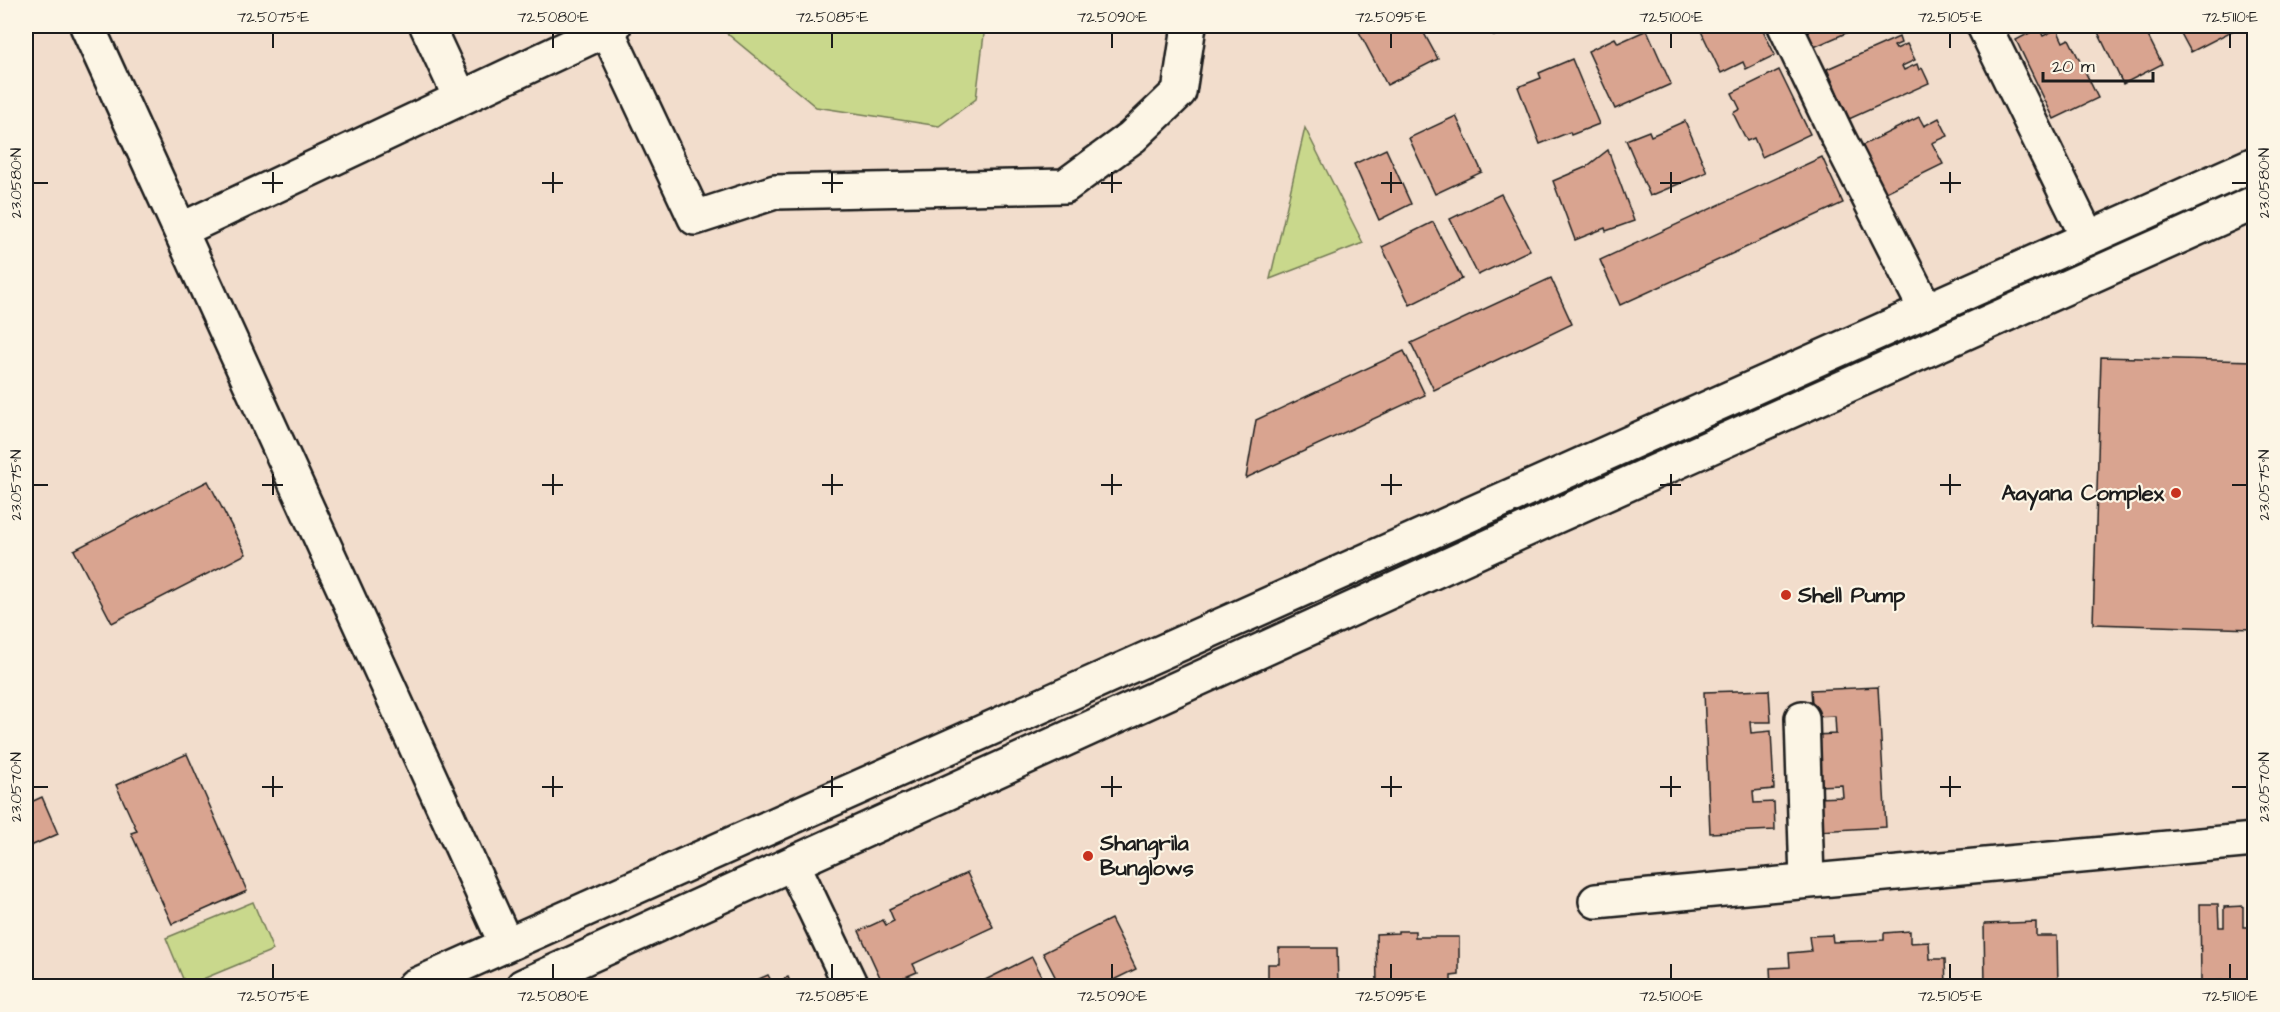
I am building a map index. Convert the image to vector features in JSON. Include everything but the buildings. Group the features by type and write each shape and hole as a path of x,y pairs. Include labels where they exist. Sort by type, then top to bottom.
{"main road":[{"path":"87,26 506,944"},
{"path":"427,26 460,97"},
{"path":"181,230 608,27 694,218 775,192 1065,186 1132,137 1179,92 1189,26"},
{"path":"1785,26 1838,137 1926,310"},
{"path":"1984,26 2088,238"},
{"path":"414,987 2254,164"},
{"path":"523,987 1523,531 2254,203"},
{"path":"1802,718 1807,881"},
{"path":"1596,901 2254,840"},
{"path":"793,864 851,987"}],"green space":[{"path":"718,26 985,26 976,99 939,126 816,107"},
{"path":"1305,128 1363,243 1270,279"},
{"path":"253,902 273,950 186,986 166,938"}],"place":[{"name":"Aayana Complex","path":"2176,493"},
{"name":"Shell Pump","path":"1786,595"},
{"name":"Shangrila Bunglows","path":"1088,856"}]}
